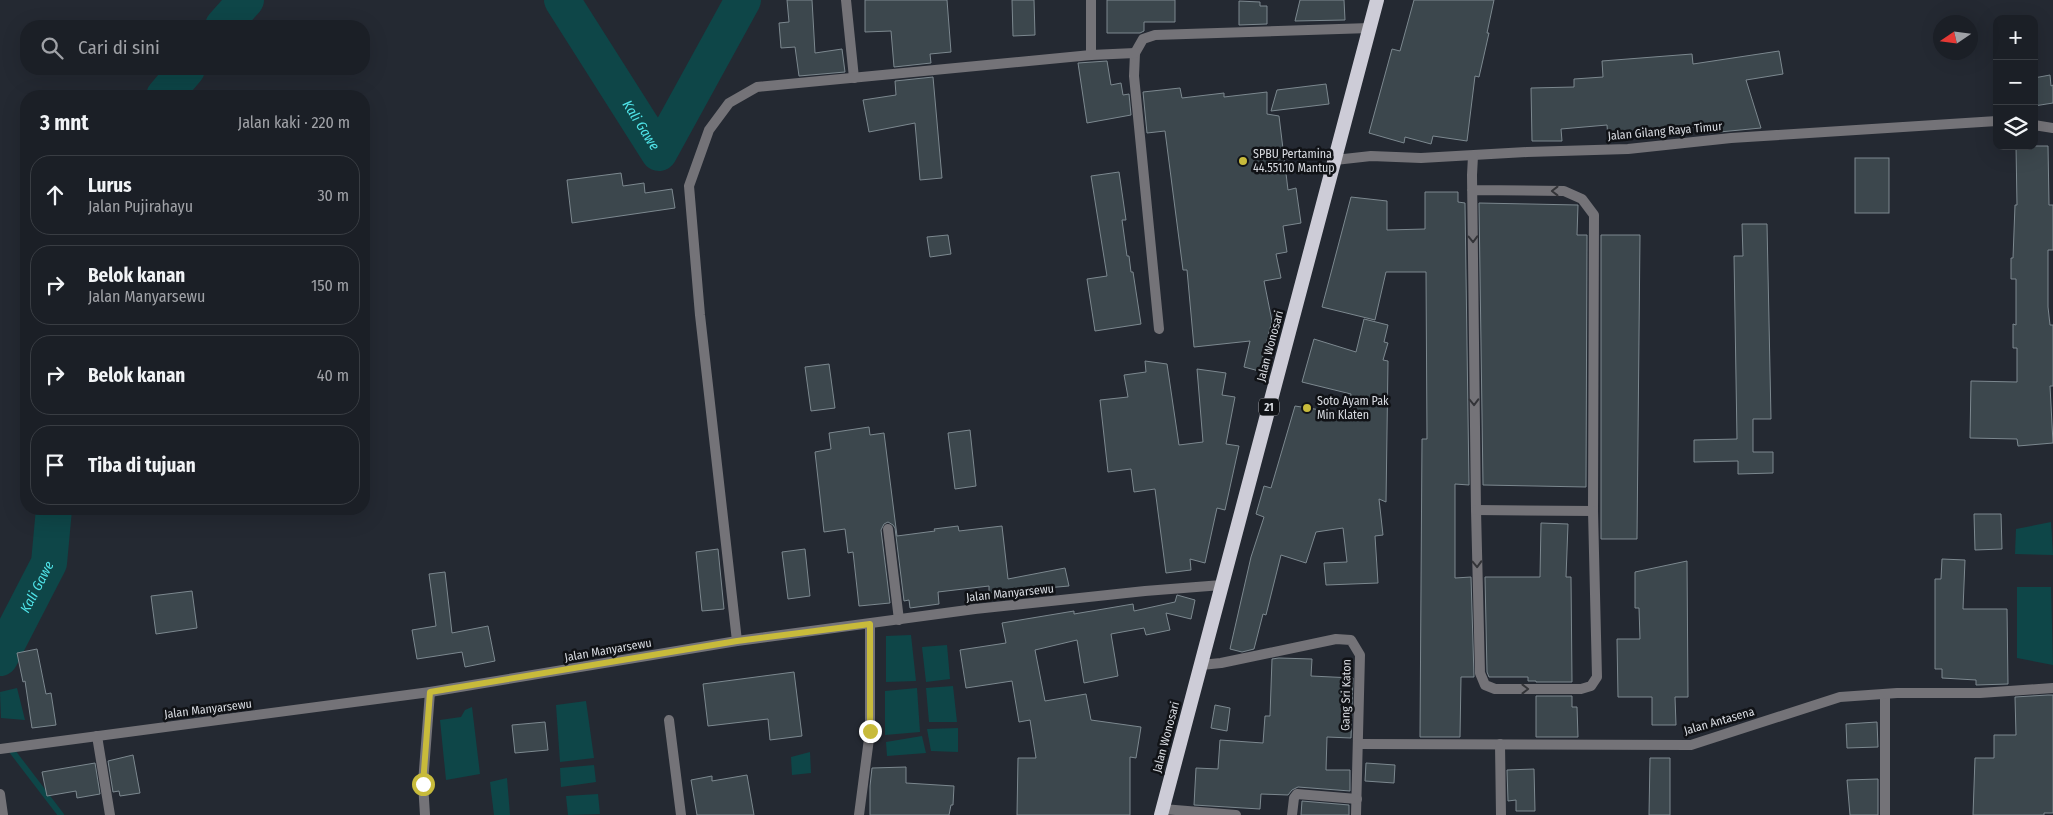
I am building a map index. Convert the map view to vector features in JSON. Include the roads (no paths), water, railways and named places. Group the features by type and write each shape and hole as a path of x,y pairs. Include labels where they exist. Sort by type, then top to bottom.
{"highway":[{"name":"Jalan Wonosari","path":"1162,812 1377,0"}],"street":[{"path":"846,0 854,78"},
{"path":"1091,0 1091,55"},
{"path":"1158,330 1134,76 1135,53 1143,39 1155,35 1178,32 1233,33 1370,28"},
{"path":"737,641 700,315 689,186 709,130 729,103 757,87 1091,55 1135,53"},
{"name":"Jalan Gilang Raya Timur","path":"1335,160 1371,156 1420,158 1628,149 1731,138 1993,122"},
{"path":"2038,126 2053,128"},
{"path":"1472,190 1564,191 1582,199 1594,215 1593,511 1597,678 1592,686 1581,689 1495,689 1485,685 1480,672 1476,510 1472,190 1473,156"},
{"path":"1476,510 1593,511"},
{"path":"888,529 899,620"},
{"name":"Jalan Manyarsewu","path":"0,750 430,692 737,641 1088,597 1222,585"},
{"path":"860,815 870,731 870,624"},
{"name":"Gang Sri Katon","path":"1201,665 1221,663 1336,639 1351,640 1360,655 1356,815"},
{"name":"Jalan Antasena","path":"1358,744 1691,744 1840,697 1884,694 1980,693 2053,688"},
{"path":"425,815 423,784 430,692"},
{"path":"1884,694 1885,815"},
{"path":"669,720 681,815"},
{"path":"97,736 110,815"},
{"path":"1500,744 1501,815"},
{"path":"0,794 3,815"},
{"path":"1292,815 1294,798 1297,794 1357,799"},
{"path":"1162,812 1236,815"}],"waterway":[{"name":"Kali Gawe","path":"228,20 246,0"},
{"name":"Kali Gawe","path":"562,0 659,153 743,0"},
{"name":"Kali Gawe","path":"169,90 182,75"},
{"name":"Kali Gawe","path":"0,658 49,563 53,515"},
{"path":"12,751 61,815"}],"place":[{"name":"SPBU Pertamina 44.551.10 Mantup","path":"1243,161"},
{"name":"Soto Ayam Pak Min Klaten","path":"1307,408"}]}
